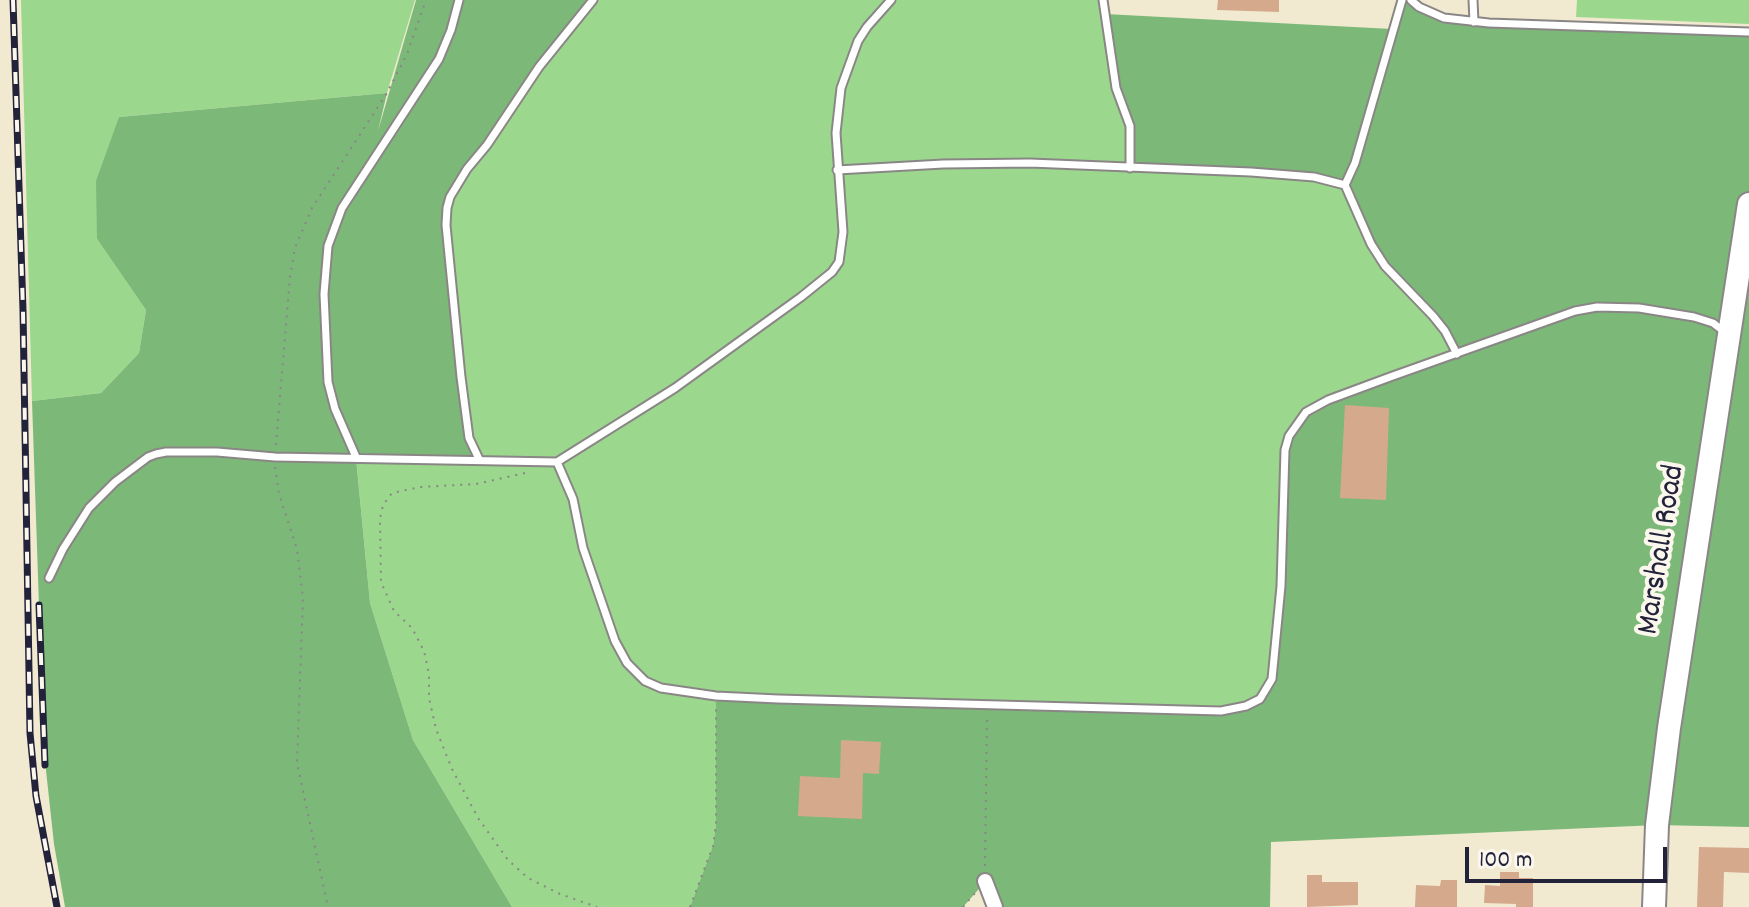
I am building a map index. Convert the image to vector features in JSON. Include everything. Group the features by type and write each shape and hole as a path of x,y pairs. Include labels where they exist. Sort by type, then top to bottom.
{"main road":[{"name":"Marshall Road","path":"1654,907 1657,825 1669,728 1749,204"}],"street":[{"path":"985,881 995,907"}],"lane":[{"path":"356,457 335,409 328,382 324,294 328,246 342,208 439,59 459,0"},
{"path":"479,459 469,438 461,377 446,225 447,208 467,169 487,145 524,87 593,0"},
{"path":"49,578 89,508 115,482 148,457 166,452 217,452 275,457 557,462 675,388 832,272 843,250 837,170 837,113 848,64 867,27 891,0"},
{"path":"1103,0 1116,88 1130,126 1130,168"},
{"path":"1402,0 1355,163 1345,185 1371,244 1385,266 1433,316 1457,354"},
{"path":"1411,0 1434,15 1474,22 1749,32"},
{"path":"1473,0 1474,22"},
{"path":"837,170 991,162 1314,177 1345,185"},
{"path":"557,462 573,499 583,548 603,610 627,663 645,681 661,688 716,696 1221,711 1246,706 1260,699 1272,679 1281,586 1285,450 1289,436 1306,412 1328,400 1553,317 1597,307 1639,308 1694,317 1713,323 1727,334"}],"path":[{"path":"328,907 297,763 303,598 297,549 279,494 275,457 290,277 295,248 312,208 387,93 407,54 426,0"},
{"path":"531,471 476,484 420,487 392,493 383,505 380,519 381,582 394,611 412,628 424,651 436,729 452,769 478,818 508,860 528,878 597,907"},
{"path":"690,907 713,846 716,824 716,696"},
{"path":"963,907 985,881 987,705"}],"green space":[{"path":"21,0 415,0 387,93 119,117 97,239 146,310 139,353 101,393 32,401"},
{"path":"416,0 593,0 467,169 447,208 469,438 479,459 356,458 370,603 413,740 512,907 65,907 54,844 44,752 32,401 101,393 139,353 146,310 97,239 96,181 119,117 387,93 378,131"},
{"path":"593,0 1103,0 1115,76 1251,172 1345,185 1457,354 1281,586 1272,679 1260,699 1221,711 716,697 716,824 713,846 690,907 512,907 413,740 370,603 356,457 473,449 446,225 450,197 524,87"},
{"path":"1402,0 1411,0 1444,18 1749,33 1749,827 1657,825 1271,842 1270,907 995,907 985,882 963,907 690,907 713,846 716,824 716,696 1221,711 1246,706 1268,688 1281,586 1285,450 1306,412 1457,354 1445,331 1385,266 1345,185 1314,177 1130,168 1131,137 1116,88 1105,14 1392,29"},
{"path":"1577,0 1749,0 1749,24 1576,17"}],"building":[{"path":"1218,0 1279,0 1279,12 1217,10"},
{"path":"1345,405 1389,408 1386,500 1340,498"},
{"path":"841,740 881,742 879,774 863,773 862,819 798,816 800,776 840,778"},
{"path":"1699,847 1749,848 1749,873 1724,872 1723,907 1697,907"},
{"path":"1500,872 1519,872 1519,878 1533,878 1533,907 1484,903 1485,885 1500,886"},
{"path":"1307,875 1322,875 1322,882 1358,882 1358,905 1307,907"},
{"path":"1441,880 1457,880 1457,907 1415,907 1416,885 1440,886"}],"railway":[{"path":"13,0 23,310 30,733 36,796 57,907"},
{"path":"39,605 45,765"}]}
